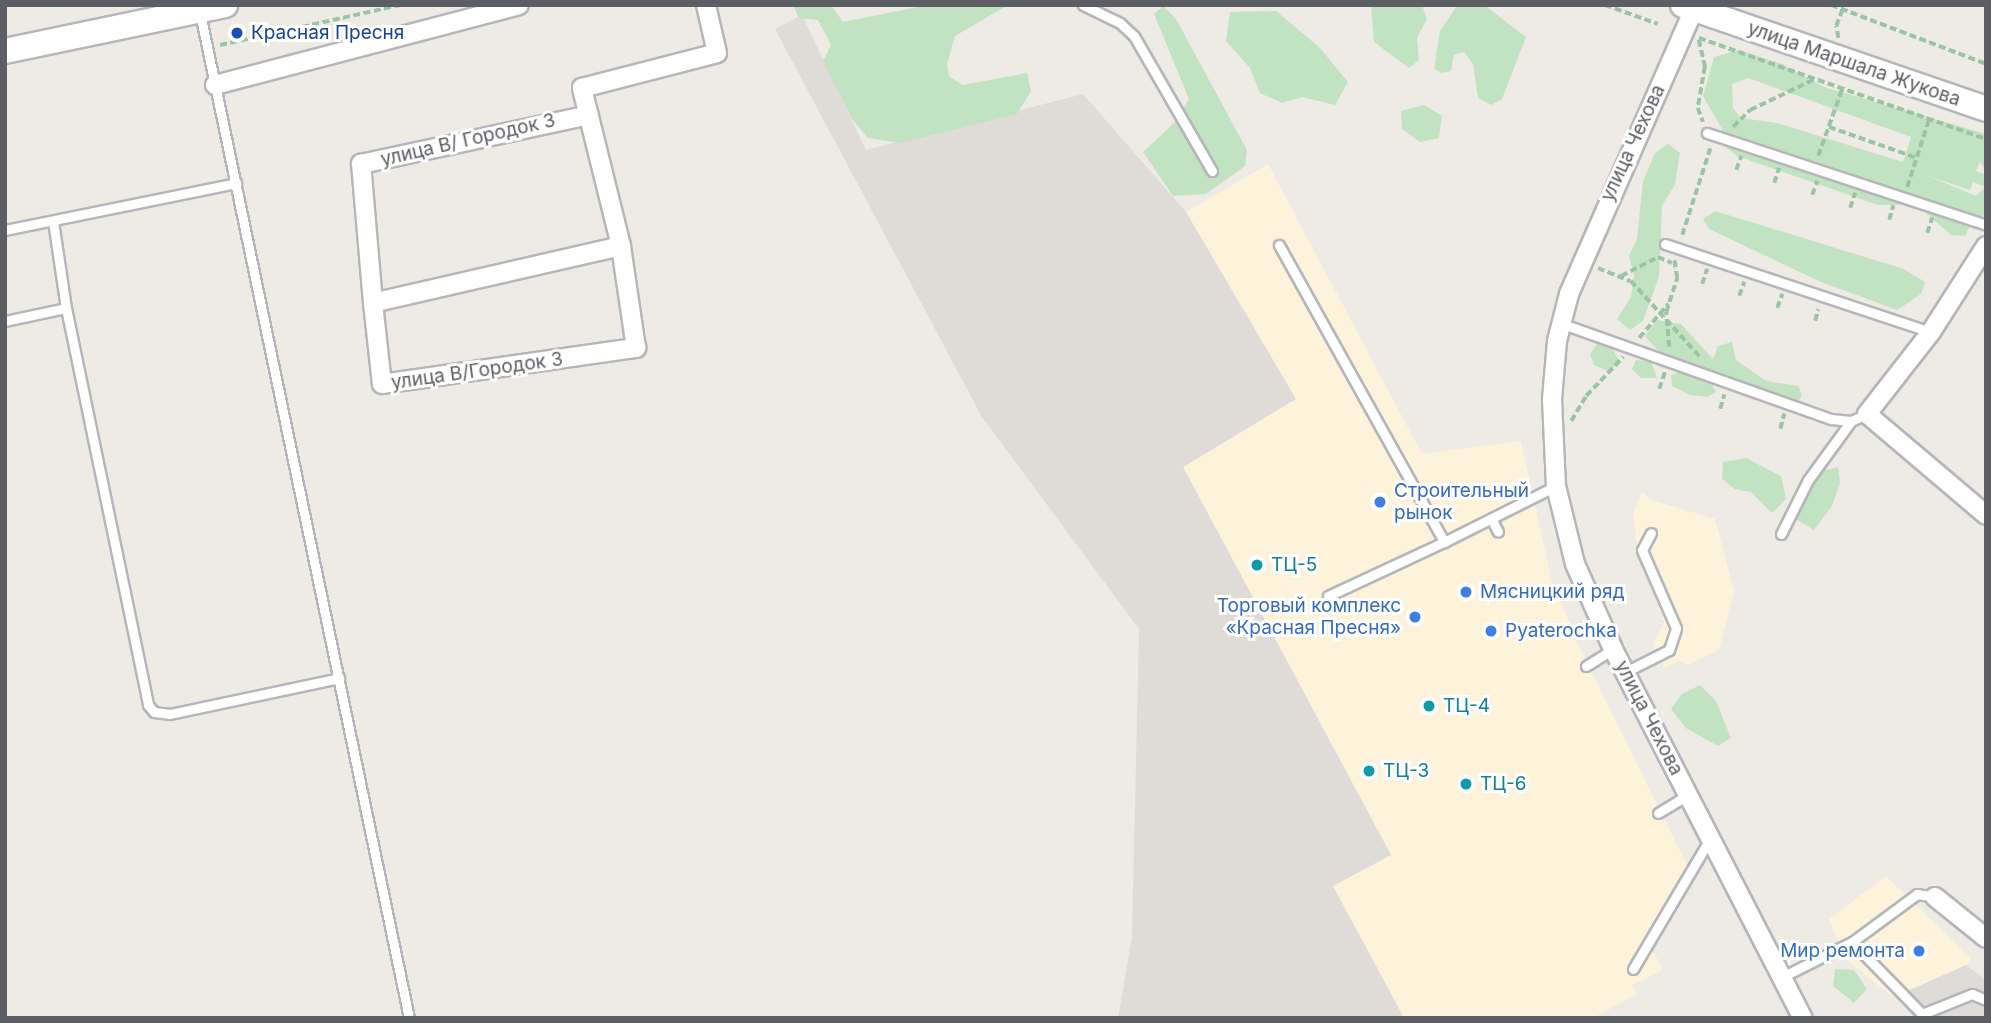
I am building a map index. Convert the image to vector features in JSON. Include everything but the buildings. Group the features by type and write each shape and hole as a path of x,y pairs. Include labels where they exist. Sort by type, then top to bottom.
{"main road":[{"path":"5,51 225,5"},
{"name":"улица Маршала Жукова","path":"1689,7 1986,109"}],"street":[{"path":"215,85 519,5"},
{"name":"улица В/Городок 3","path":"373,303 382,384 636,348 621,246 582,88 717,53 706,5"},
{"name":"улица Чехова","path":"1689,7 1580,261 1560,323 1552,399 1556,486 1575,564 1614,649 1803,1018"},
{"name":"улица В/ Городок 3","path":"373,303 361,164 589,115"},
{"path":"373,303 621,246"},
{"path":"1986,247 1931,332 1859,417 1986,515"},
{"path":"1935,897 1986,938"}],"lane":[{"path":"1083,5 1120,23 1134,36 1212,171"},
{"path":"200,11 409,1018"},
{"path":"1711,134 1986,225"},
{"path":"5,230 236,183"},
{"path":"52,221 66,308 148,705 154,712 170,714 339,678"},
{"path":"1279,244 1444,542"},
{"path":"1665,244 1931,332"},
{"path":"5,321 66,308"},
{"path":"1560,323 1831,419 1859,417"},
{"path":"1781,534 1808,480 1859,417"},
{"path":"1328,596 1492,520 1556,486"},
{"path":"1492,520 1498,532"},
{"path":"1625,672 1669,650 1676,628 1642,550 1651,533"},
{"path":"1586,666 1614,649"},
{"path":"1658,813 1688,795"},
{"path":"1633,969 1710,839"},
{"path":"1782,977 1852,942 1917,894 1935,897"},
{"path":"1852,942 1922,1014 1930,1016 1972,994 1986,1000"}],"path":[{"path":"208,47 400,5"},
{"path":"1605,5 1621,8 1658,24"},
{"path":"1831,5 1986,64"},
{"path":"1839,44 1836,26 1842,10"},
{"path":"1815,79 1776,95 1750,110 1739,125 1711,134 1698,108 1705,67 1699,38 1986,139"},
{"path":"1826,83 1829,75"},
{"path":"1814,168 1842,89"},
{"path":"1913,170 1929,119"},
{"path":"1829,127 1917,158"},
{"path":"1620,277 1658,257 1672,263"},
{"path":"1580,261 1630,281 1721,381"},
{"path":"1554,451 1586,396 1670,302"}],"shaded area":[{"path":"802,15 866,150 1083,94 1186,212 1296,399 1183,467 1391,855 1333,886 1404,1018 1118,1018 1132,937 1139,629 982,417 775,29"},
{"name":"Торговый комплекс «Красная Пресня»","path":"1268,164 1422,454 1521,441 1551,578 1583,655 1687,865 1646,937 1663,970 1633,985 1637,994 1593,1018 1404,1018 1332,885 1391,855 1183,467 1295,399 1186,212"},
{"path":"1642,492 1652,500 1715,519 1734,591 1719,650 1688,665 1679,661 1665,668 1653,644 1664,622 1638,550 1633,514"},
{"path":"1886,876 1971,958 1967,965 1893,997 1846,959 1829,919"},
{"path":"1966,965 1986,980 1986,1018 1923,1018 1910,990"}],"green space":[{"path":"793,5 831,5 843,22 928,5 1008,5 955,36 947,64 949,76 962,85 1027,73 1031,91 1017,114 900,143 868,138 852,119 823,61 831,45 818,20 799,18"},
{"path":"1371,5 1422,5 1427,19 1417,38 1419,60 1409,68 1374,42"},
{"path":"1484,5 1526,37 1502,99 1491,105 1478,98 1473,64 1464,52 1454,55 1451,71 1442,73 1434,69 1440,31 1456,7"},
{"path":"1163,6 1176,19 1247,150 1245,166 1206,194 1173,196 1143,152 1174,123 1189,99 1154,14"},
{"path":"1276,11 1320,48 1348,82 1335,105 1302,97 1282,103 1260,93 1250,68 1226,41 1230,12"},
{"path":"1738,50 1782,64 1824,87 1986,134 1986,171 1980,162 1976,171 1986,175 1986,187 1986,214 1971,223 1965,236 1951,235 1917,205 1878,205 1737,156 1722,144 1722,129 1703,96 1714,57","holes":["1748,78 1911,137 1903,162 1777,123 1741,118 1733,108 1732,84","1928,176 1970,190 1973,182 1986,187 1976,196"]},
{"path":"1424,105 1442,116 1439,138 1420,142 1402,129 1401,111"},
{"path":"1668,144 1680,153 1675,185 1662,205 1659,277 1643,321 1630,330 1617,319 1631,297 1634,276 1629,255 1637,239 1643,181 1655,153"},
{"path":"1715,211 1904,269 1925,282 1921,294 1897,310 1821,282 1709,229 1703,219"},
{"path":"1657,320 1681,324 1713,359 1718,346 1732,342 1736,360 1766,381 1799,386 1802,397 1795,403 1767,396 1738,380 1723,381 1665,358 1645,336"},
{"path":"1597,344 1613,349 1620,363 1608,371 1594,365 1590,354"},
{"path":"1636,360 1651,362 1657,378 1641,378 1632,369"},
{"path":"1684,371 1709,380 1716,392 1707,397 1690,395 1672,386 1671,375"},
{"path":"1746,458 1781,476 1786,499 1772,513 1751,492 1735,489 1722,479 1723,462"},
{"path":"1838,467 1840,483 1832,506 1814,530 1797,520 1803,492 1822,471"},
{"path":"1700,685 1716,701 1731,738 1718,746 1686,728 1671,709 1682,694"},
{"path":"1835,969 1854,970 1867,989 1854,1003 1833,986"}],"place":[{"name":"Красная Пресня","path":"237,33"},
{"name":"Строительный рынок","path":"1380,502"},
{"name":"ТЦ-5","path":"1257,565"},
{"name":"Мясницкий ряд","path":"1466,592"},
{"name":"Торговый комплекс «Красная Пресня»","path":"1415,617"},
{"name":"Pyaterochka","path":"1491,631"},
{"name":"ТЦ-4","path":"1429,706"},
{"name":"ТЦ-3","path":"1369,771"},
{"name":"ТЦ-6","path":"1466,784"},
{"name":"Мир ремонта","path":"1919,951"}]}
